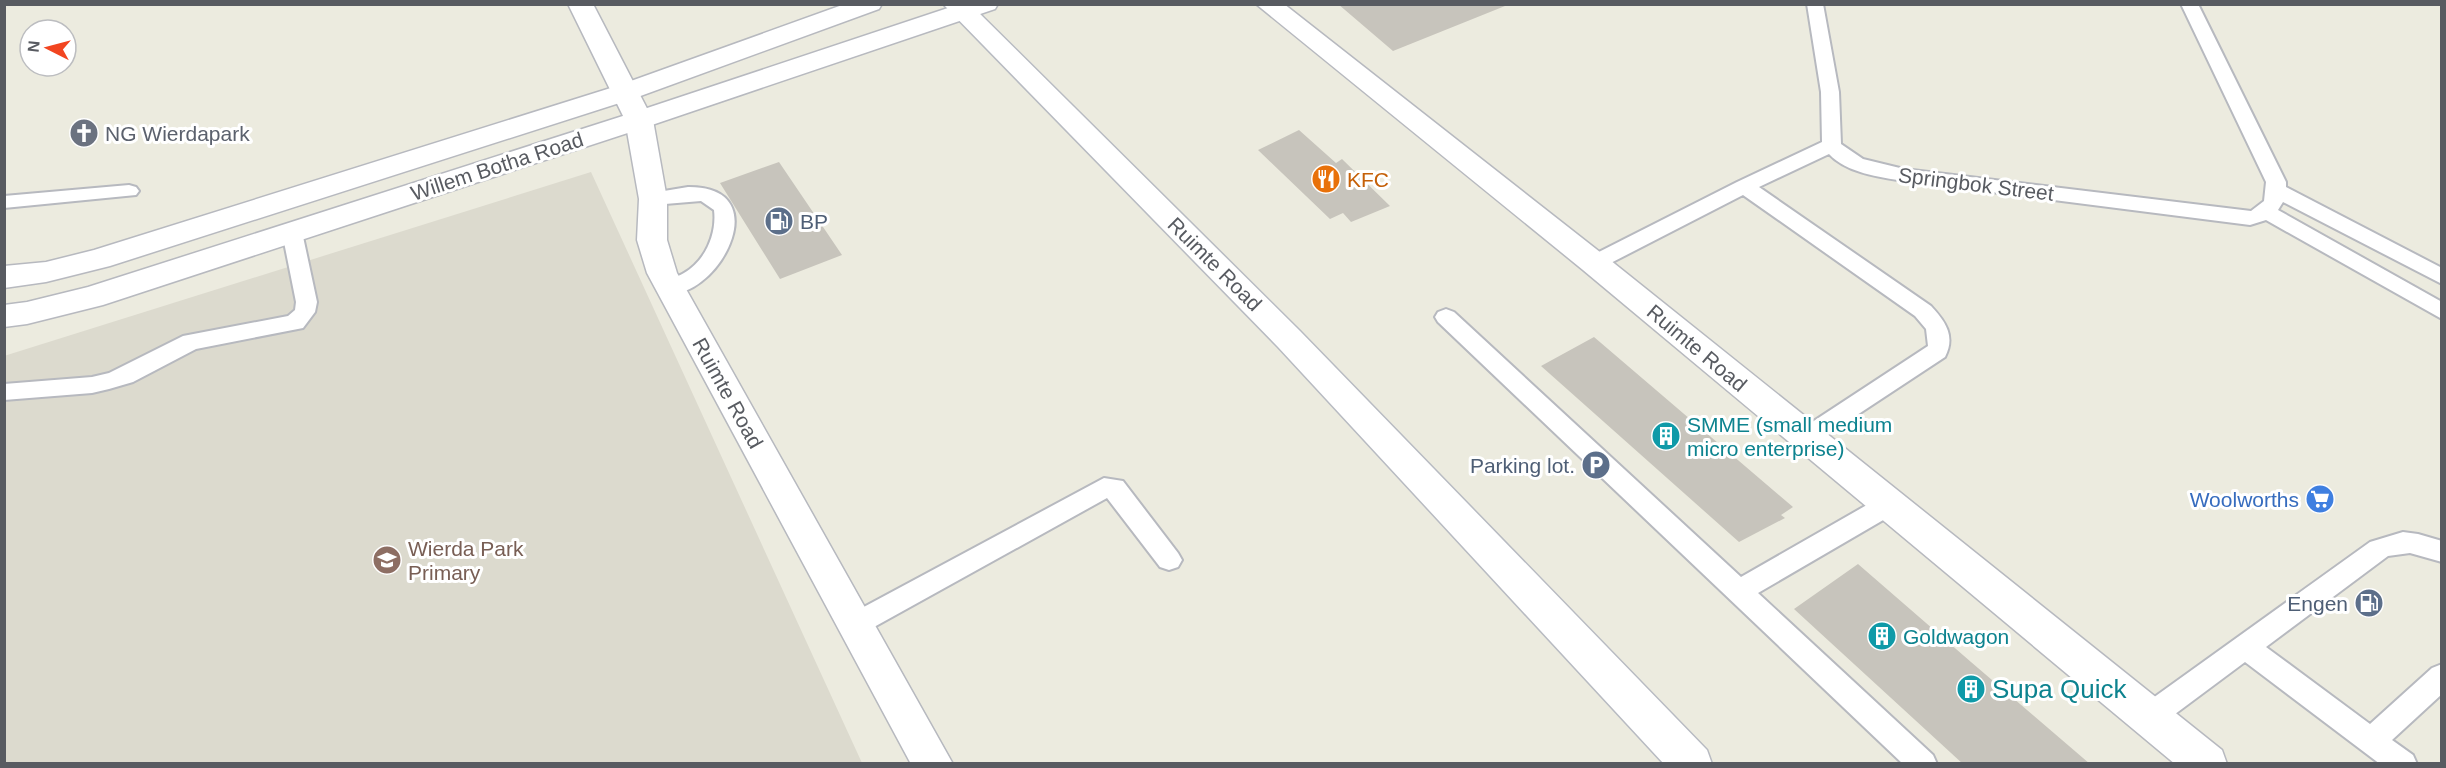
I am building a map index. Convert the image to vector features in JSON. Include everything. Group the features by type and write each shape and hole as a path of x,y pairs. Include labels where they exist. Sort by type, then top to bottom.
{"street":[{"name":"Ruimte Road","path":"580,4 633,106 653,200 652,240 670,287 933,764"},
{"name":"Willem Botha Road","path":"4,316 27,313 92,297 292,232 633,106 870,4"},
{"name":"Ruimte Road","path":"1268,4 1594,263 1805,438 2207,764"},
{"name":"Ruimte Road","path":"968,7 1290,339 1692,764"},
{"name":"Willem Botha Road","path":"4,277 46,272 99,259 968,7"}],"lane":[{"path":"1594,263 1744,186 1832,145 1830,136 1832,106 1815,4"},
{"path":"2190,4 2273,175 2278,191 2442,277"},
{"name":"Springbok Street","path":"1832,145 1846,157 1872,169 1904,176 2250,218 2267,212"},
{"path":"1744,186 1923,311 1936,325 1940,335 1937,351 1805,438"},
{"path":"4,202 129,190"},
{"path":"2278,191 2267,212 2442,312"},
{"path":"653,200 699,194 716,200 723,208 726,222 723,238 716,253 701,271 670,287"},
{"path":"4,392 92,385 109,381 125,376 191,342 295,323 306,307 292,232"},
{"path":"1446,318 1923,764"},
{"path":"856,624 1104,488 1114,488 1169,560"},
{"path":"1739,591 1888,505"},
{"path":"2150,717 2379,549 2396,541 2421,544 2442,552"},
{"path":"2244,646 2403,764"},
{"path":"2371,741 2442,676"}],"shaded area":[{"name":"Wierda Park Primary","path":"591,172 862,763 5,763 4,356"}],"building":[{"path":"1338,4 1504,4 1505,6 1393,51"},
{"name":"KFC","path":"1299,130 1336,163 1342,159 1390,206 1351,222 1343,213 1330,219 1258,150"},
{"path":"779,162 842,255 780,279 720,183"},
{"name":"SMME (small medium micro enterprise)","path":"1594,337 1793,507 1781,515 1785,518 1739,542 1541,366"},
{"path":"1858,564 2090,764 1963,764 1794,609"}],"place":[{"name":"NG Wierdapark","path":"84,133"},
{"name":"KFC","path":"1326,179"},
{"name":"BP","path":"779,221"},
{"name":"SMME (small medium micro enterprise)","path":"1666,436"},
{"name":"Parking lot.","path":"1596,465"},
{"name":"Woolworths","path":"2320,499"},
{"name":"Wierda Park Primary","path":"387,560"},
{"name":"Engen","path":"2369,603"},
{"name":"Goldwagon","path":"1882,636"},
{"name":"Supa Quick","path":"1971,689"}]}
